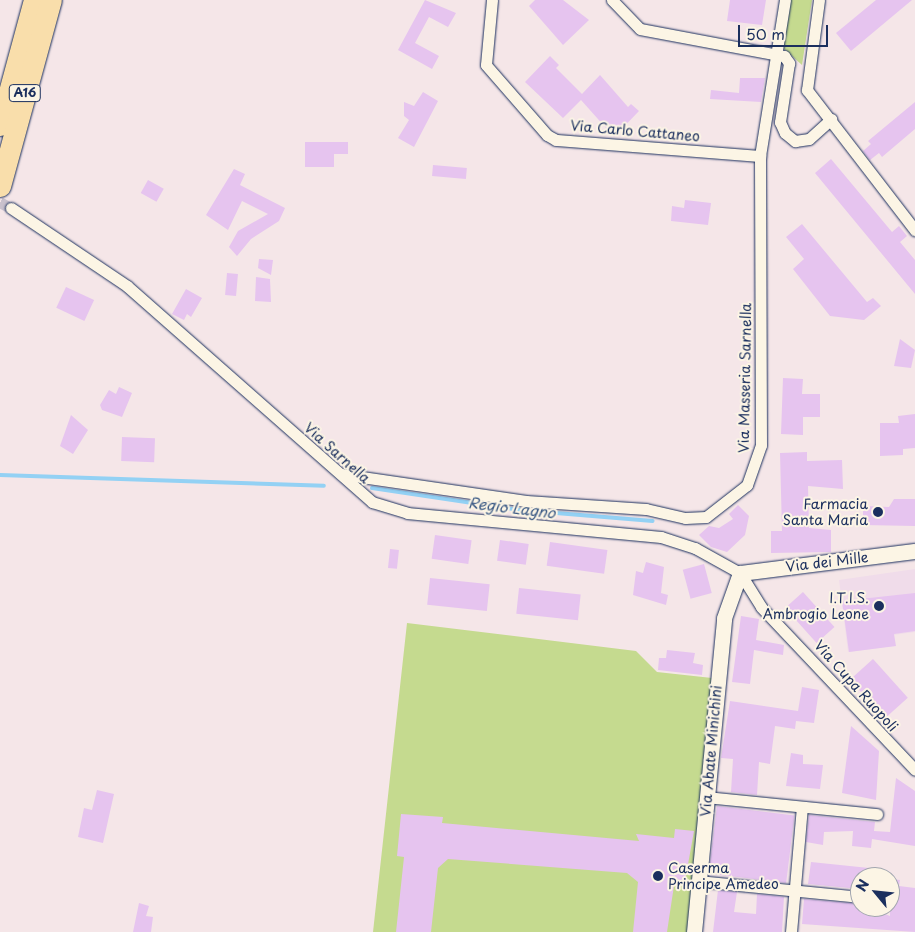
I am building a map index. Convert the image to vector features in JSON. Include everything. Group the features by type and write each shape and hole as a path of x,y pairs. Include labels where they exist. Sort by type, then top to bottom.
{"highway":[{"name":"A16","path":"0,125 34,0"},
{"name":"A16","path":"0,186 51,0"}],"street":[{"name":"Via Carlo Cattaneo","path":"492,0 486,65 547,135 556,140 760,156"},
{"path":"612,0 640,29 776,53 789,64 780,122 784,133 795,141 809,139 831,120"},
{"name":"Via Masseria Sarnella","path":"340,474 466,494 646,509 665,515 706,517 738,495 757,465 761,445 760,156 785,0"},
{"path":"819,0 806,90 915,230"},
{"name":"Via Sarnella","path":"11,208 127,286 372,502 406,513 661,537 696,548 740,573"},
{"path":"661,537 665,515"},
{"name":"Via dei Mille","path":"740,573 915,552"},
{"name":"Via Cupa Ruopoli","path":"740,573 761,607 915,770"},
{"name":"Via Abate Minichini","path":"694,932 724,618 740,573"},
{"path":"706,797 877,814"},
{"path":"791,932 802,807"},
{"path":"698,881 850,896"}],"shaded area":[{"name":"I.T.I.S. Ambrogio Leone","path":"915,569 915,632 893,635 894,646 848,652 839,580"}],"green space":[{"path":"789,0 812,0 802,65 783,48"},
{"path":"407,623 636,651 657,672 712,678 689,932 373,932"}],"building":[{"path":"425,0 456,13 448,27 429,17 415,43 439,56 432,69 398,50"},
{"path":"535,0 563,0 589,20 563,45 529,6"},
{"path":"730,0 766,0 762,25 727,21"},
{"path":"876,0 912,0 851,51 836,33"},
{"path":"550,56 559,65 556,68 582,94 600,75 628,107 631,104 639,111 614,137 581,100 563,118 525,82"},
{"path":"740,78 765,78 761,102 710,99 711,90 739,93"},
{"path":"423,92 438,101 414,147 398,138 409,120 404,116 404,102 414,106"},
{"path":"915,102 915,129 882,157 879,153 870,160 863,151 871,144 868,141"},
{"path":"305,142 348,142 348,154 334,154 334,167 305,167"},
{"path":"831,159 892,232 899,226 907,236 900,242 915,260 915,294 815,173"},
{"path":"433,165 467,168 466,179 432,176"},
{"path":"234,169 245,174 240,185 285,208 279,221 251,239 237,256 229,247 238,231 268,214 242,201 228,230 206,215"},
{"path":"148,180 164,189 156,202 141,193"},
{"path":"685,200 711,203 708,225 671,221 672,206 684,208"},
{"path":"802,224 867,302 873,298 881,306 864,320 830,316 793,269 804,259 786,237"},
{"path":"259,259 273,260 271,275 258,268"},
{"path":"227,273 238,274 236,296 225,295"},
{"path":"256,277 270,279 271,302 255,301"},
{"path":"66,287 94,300 84,321 56,308"},
{"path":"186,289 202,298 191,317 187,314 184,320 172,314"},
{"path":"900,339 915,350 911,368 894,366"},
{"path":"783,378 803,379 802,394 820,394 820,417 803,417 803,435 781,434"},
{"path":"119,387 132,393 122,417 102,410 100,405 109,390 116,394"},
{"path":"915,414 915,448 903,449 903,455 880,456 880,423 899,423 898,416"},
{"path":"71,415 88,430 73,454 60,446"},
{"path":"122,437 155,438 154,462 121,461"},
{"path":"807,452 807,461 842,460 843,489 808,486 809,528 831,530 831,552 771,553 771,531 782,531 780,453"},
{"path":"894,499 915,499 915,526 863,525 863,506 889,507"},
{"path":"738,505 749,516 745,535 727,552 711,547 699,535 709,526 719,528 733,519 729,514"},
{"path":"435,535 472,540 468,564 432,559"},
{"path":"500,540 529,544 526,565 497,561"},
{"path":"550,542 607,550 604,574 547,566"},
{"path":"390,549 399,550 397,569 388,568"},
{"path":"646,562 664,567 661,593 668,595 666,605 633,595 636,571 643,573"},
{"path":"704,564 712,593 691,599 683,570"},
{"path":"430,578 490,584 487,611 427,605"},
{"path":"519,588 581,594 578,620 516,614"},
{"path":"803,592 834,627 817,643 785,608"},
{"name":"I.T.I.S. Ambrogio Leone","path":"915,593 915,631 894,634 896,646 849,652 842,601"},
{"path":"741,616 759,619 756,640 784,645 783,655 754,650 750,684 732,682"},
{"path":"667,650 695,653 693,663 703,665 702,675 658,670 659,658 666,658"},
{"path":"873,659 908,698 885,718 850,680"},
{"path":"802,687 819,690 814,723 796,721 795,729 775,726 770,764 759,762 757,795 731,792 733,759 721,758 730,701 798,711"},
{"path":"851,726 879,751 876,800 842,793"},
{"path":"791,753 803,755 803,764 823,765 820,789 786,786"},
{"path":"896,778 915,791 915,846 872,839 871,848 852,846 853,831 824,832 823,845 806,842 809,815 875,822 874,831 890,832"},
{"path":"97,790 114,794 103,843 78,837 84,808 92,810"},
{"path":"717,806 794,816 786,883 709,873"},
{"name":"Caserma Principe Amedeo","path":"401,814 443,817 442,823 639,841 636,834 674,838 675,829 694,831 685,881 675,879 667,932 633,932 638,882 627,873 448,859 438,868 431,932 396,932 404,857 397,856"},
{"path":"811,862 859,867 850,867 850,888 808,884"},
{"path":"900,886 915,888 915,932 802,924 804,899 850,903 850,917 900,917"},
{"path":"718,890 737,892 734,912 756,914 757,894 784,897 782,932 713,932"},
{"path":"139,903 149,906 146,916 153,917 151,932 133,932"}],"waterway":[{"path":"0,475 324,486"},
{"name":"Regio Lagno","path":"372,488 520,510 653,521"}],"tunnel":[{"path":"0,202 11,208"}],"place":[{"name":"Farmacia Santa Maria","path":"878,512"},
{"name":"I.T.I.S. Ambrogio Leone","path":"879,606"},
{"name":"Caserma Principe Amedeo","path":"658,876"}]}
